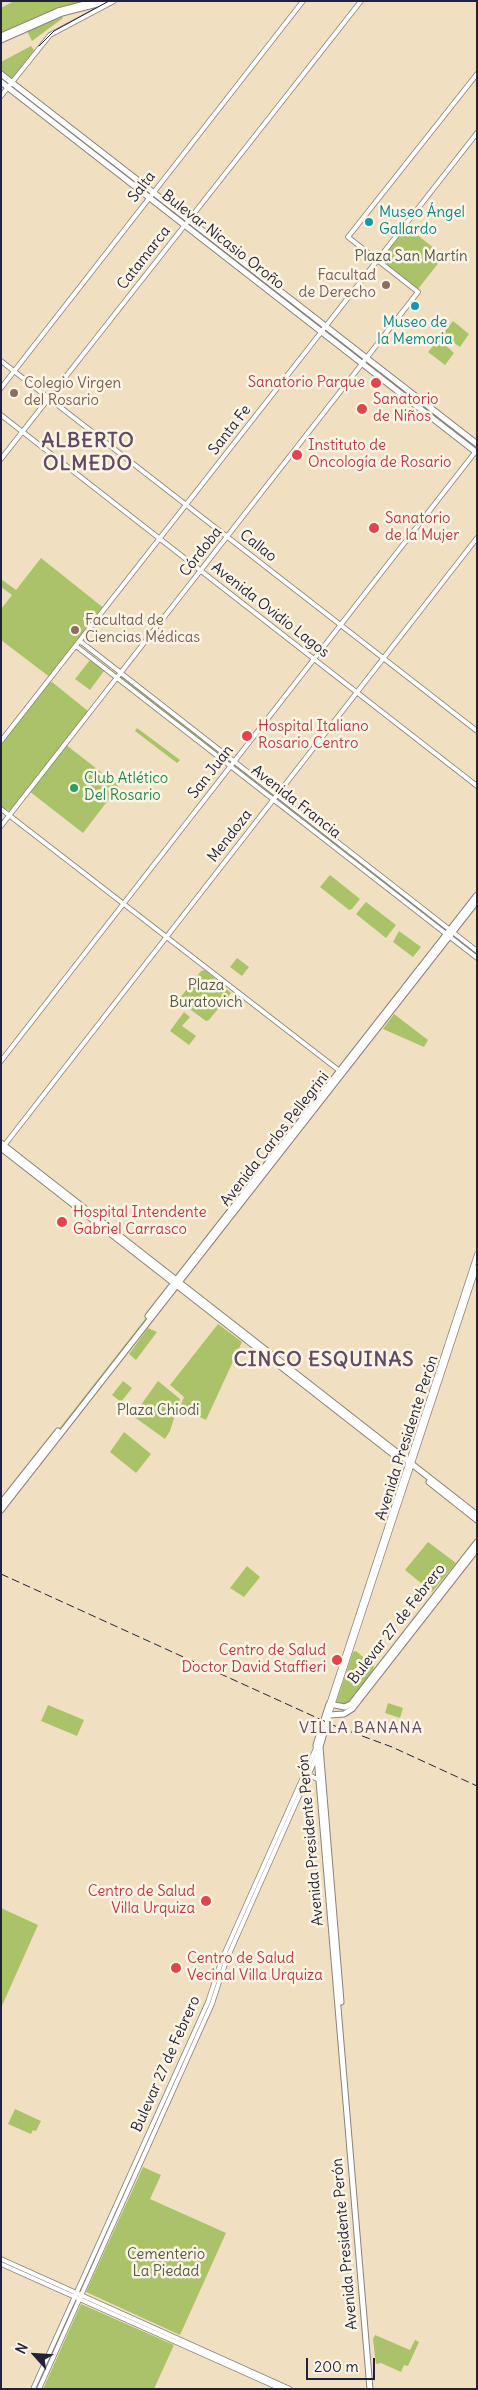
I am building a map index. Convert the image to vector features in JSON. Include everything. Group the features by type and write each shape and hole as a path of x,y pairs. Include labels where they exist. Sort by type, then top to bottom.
{"main road":[{"path":"1,36 58,11 96,1"},
{"path":"1,40 62,13 109,1"},
{"path":"1,96 46,39 54,32 114,1"},
{"name":"Salta","path":"1,388 302,1"},
{"name":"Catamarca","path":"1,459 361,1"},
{"name":"Bulevar Nicasio Oroño","path":"1,74 153,192 186,222 320,332 477,444"},
{"path":"377,260 348,237 477,74"},
{"name":"Bulevar Nicasio Oroño","path":"1,82 149,197 186,222 324,327 364,362 476,452"},
{"name":"Santa Fe","path":"1,741 477,133"},
{"name":"Córdoba","path":"1,826 418,292 377,260"},
{"name":"Callao","path":"1,361 477,731"},
{"name":"Avenida Ovidio Lagos","path":"1,415 477,786"},
{"name":"San Juan","path":"1,1060 476,452"},
{"name":"Mendoza","path":"2,1146 477,538"},
{"name":"Avenida Francia","path":"80,641 277,794 449,933 477,958"},
{"name":"Avenida Francia","path":"76,646 449,933 477,951"},
{"path":"1,809 341,1072"},
{"name":"Avenida Carlos Pellegrini","path":"1,1510 477,895"},
{"name":"Avenida Carlos Pellegrini","path":"449,933 477,901"},
{"path":"2,1146 477,1520"},
{"name":"Avenida Presidente Perón","path":"321,1781 317,1756 318,1748 331,1704 477,1254"},
{"name":"Avenida Presidente Perón","path":"409,1465 477,1267"},
{"name":"Avenida Carlos Pellegrini","path":"1,1503 177,1282"},
{"path":"409,1465 477,1515"},
{"name":"Bulevar 27 de Febrero","path":"331,1704 345,1707 351,1704 477,1542"},
{"name":"Bulevar 27 de Febrero","path":"329,1715 344,1714 352,1709 477,1549"},
{"name":"Avenida Presidente Perón","path":"331,1704 318,1748 372,2389"},
{"name":"Bulevar 27 de Febrero","path":"39,2389 208,2002 222,1959 318,1748"},
{"name":"Bulevar 27 de Febrero","path":"307,1774 317,1756"},
{"path":"307,1774 321,1781"},
{"path":"1,2259 281,2389"},
{"path":"1,2264 290,2389"},
{"name":"Bulevar 27 de Febrero","path":"33,2389 78,2296"}],"green space":[{"path":"14,1 88,1 57,8 1,32 1,8"},
{"path":"61,16 63,18 32,41 27,31"},
{"path":"31,46 34,50 12,80 1,72 1,62"},
{"path":"12,82 477,444 477,453 8,87"},
{"name":"Plaza San Martín","path":"406,226 444,256 418,289 379,258"},
{"path":"453,321 469,334 460,347 442,335"},
{"path":"439,339 454,353 445,365 428,352"},
{"path":"41,558 105,609 51,678 1,640 1,609 12,595 1,587 1,579 16,590"},
{"path":"90,660 104,671 90,690 75,679"},
{"path":"121,673 477,951 477,958 449,937 1,1510 1,1503 446,935 118,677"},
{"path":"49,682 52,682 88,711 10,811 1,807 1,744"},
{"path":"137,728 180,760 177,763 135,731"},
{"name":"Club Atlético Del Rosario","path":"65,744 119,786 83,833 29,791"},
{"path":"330,875 360,899 352,909 349,910 320,887"},
{"path":"366,902 396,925 386,938 356,914"},
{"path":"399,931 421,947 413,957 393,942"},
{"path":"237,958 249,967 242,976 230,967"},
{"name":"Plaza Buratovich","path":"205,970 231,993 209,1020 206,1021 180,1002 180,998 201,971"},
{"path":"184,1012 190,1017 182,1026 196,1036 189,1045 170,1031"},
{"path":"394,1014 428,1040 424,1047 383,1029"},
{"path":"218,1324 242,1342 206,1420 180,1407 184,1397 170,1385"},
{"path":"148,1328 157,1332 136,1360 129,1354"},
{"path":"123,1381 132,1388 121,1402 112,1395"},
{"name":"Plaza Chiodi","path":"158,1381 180,1399 170,1431 165,1439 133,1416"},
{"path":"124,1432 151,1454 136,1473 110,1452"},
{"path":"428,1542 456,1563 432,1592 405,1570"},
{"path":"247,1566 260,1577 244,1597 230,1588"},
{"path":"356,1651 374,1666 373,1670 349,1703 336,1703 353,1652"},
{"path":"388,1703 403,1708 400,1718 385,1713"},
{"path":"48,1705 84,1720 77,1736 41,1721"},
{"path":"1,1908 38,1925 1,2008"},
{"path":"15,2109 41,2121 36,2131 33,2130 31,2134 8,2124"},
{"name":"Cementerio La Piedad","path":"143,2167 161,2175 150,2199 226,2233 180,2335 86,2292"},
{"name":"Cementerio La Piedad","path":"81,2304 174,2345 154,2389 43,2389"},
{"path":"375,2335 410,2350 415,2340 419,2342 408,2366 404,2365 401,2372 381,2363 376,2364 373,2339"}],"tram line":[{"path":"39,46 54,31 109,1"}],"railway":[{"path":"1,1574 335,1726 392,1747 477,1786"}],"place":[{"name":"Museo Ángel Gallardo","path":"369,222"},
{"name":"Facultad de Derecho","path":"386,285"},
{"name":"Museo de la Memoria","path":"415,306"},
{"name":"Sanatorio Parque","path":"376,383"},
{"name":"Colegio Virgen del Rosario","path":"14,393"},
{"name":"Sanatorio de Niños","path":"362,409"},
{"name":"Instituto de Oncología de Rosario","path":"297,455"},
{"name":"Sanatorio de la Mujer","path":"374,528"},
{"name":"Facultad de Ciencias Médicas","path":"75,630"},
{"name":"Hospital Italiano Rosario Centro","path":"247,736"},
{"name":"Club Atlético Del Rosario","path":"74,788"},
{"name":"Hospital Intendente Gabriel Carrasco","path":"62,1222"},
{"name":"Centro de Salud Doctor David Staffieri","path":"337,1660"},
{"name":"Centro de Salud Villa Urquiza","path":"206,1901"},
{"name":"Centro de Salud Vecinal Villa Urquiza","path":"176,1968"}],"district":[{"name":"ALBERTO OLMEDO","path":"88,452"},
{"name":"CINCO ESQUINAS","path":"324,1360"},
{"name":"VILLA BANANA","path":"361,1728"}]}
